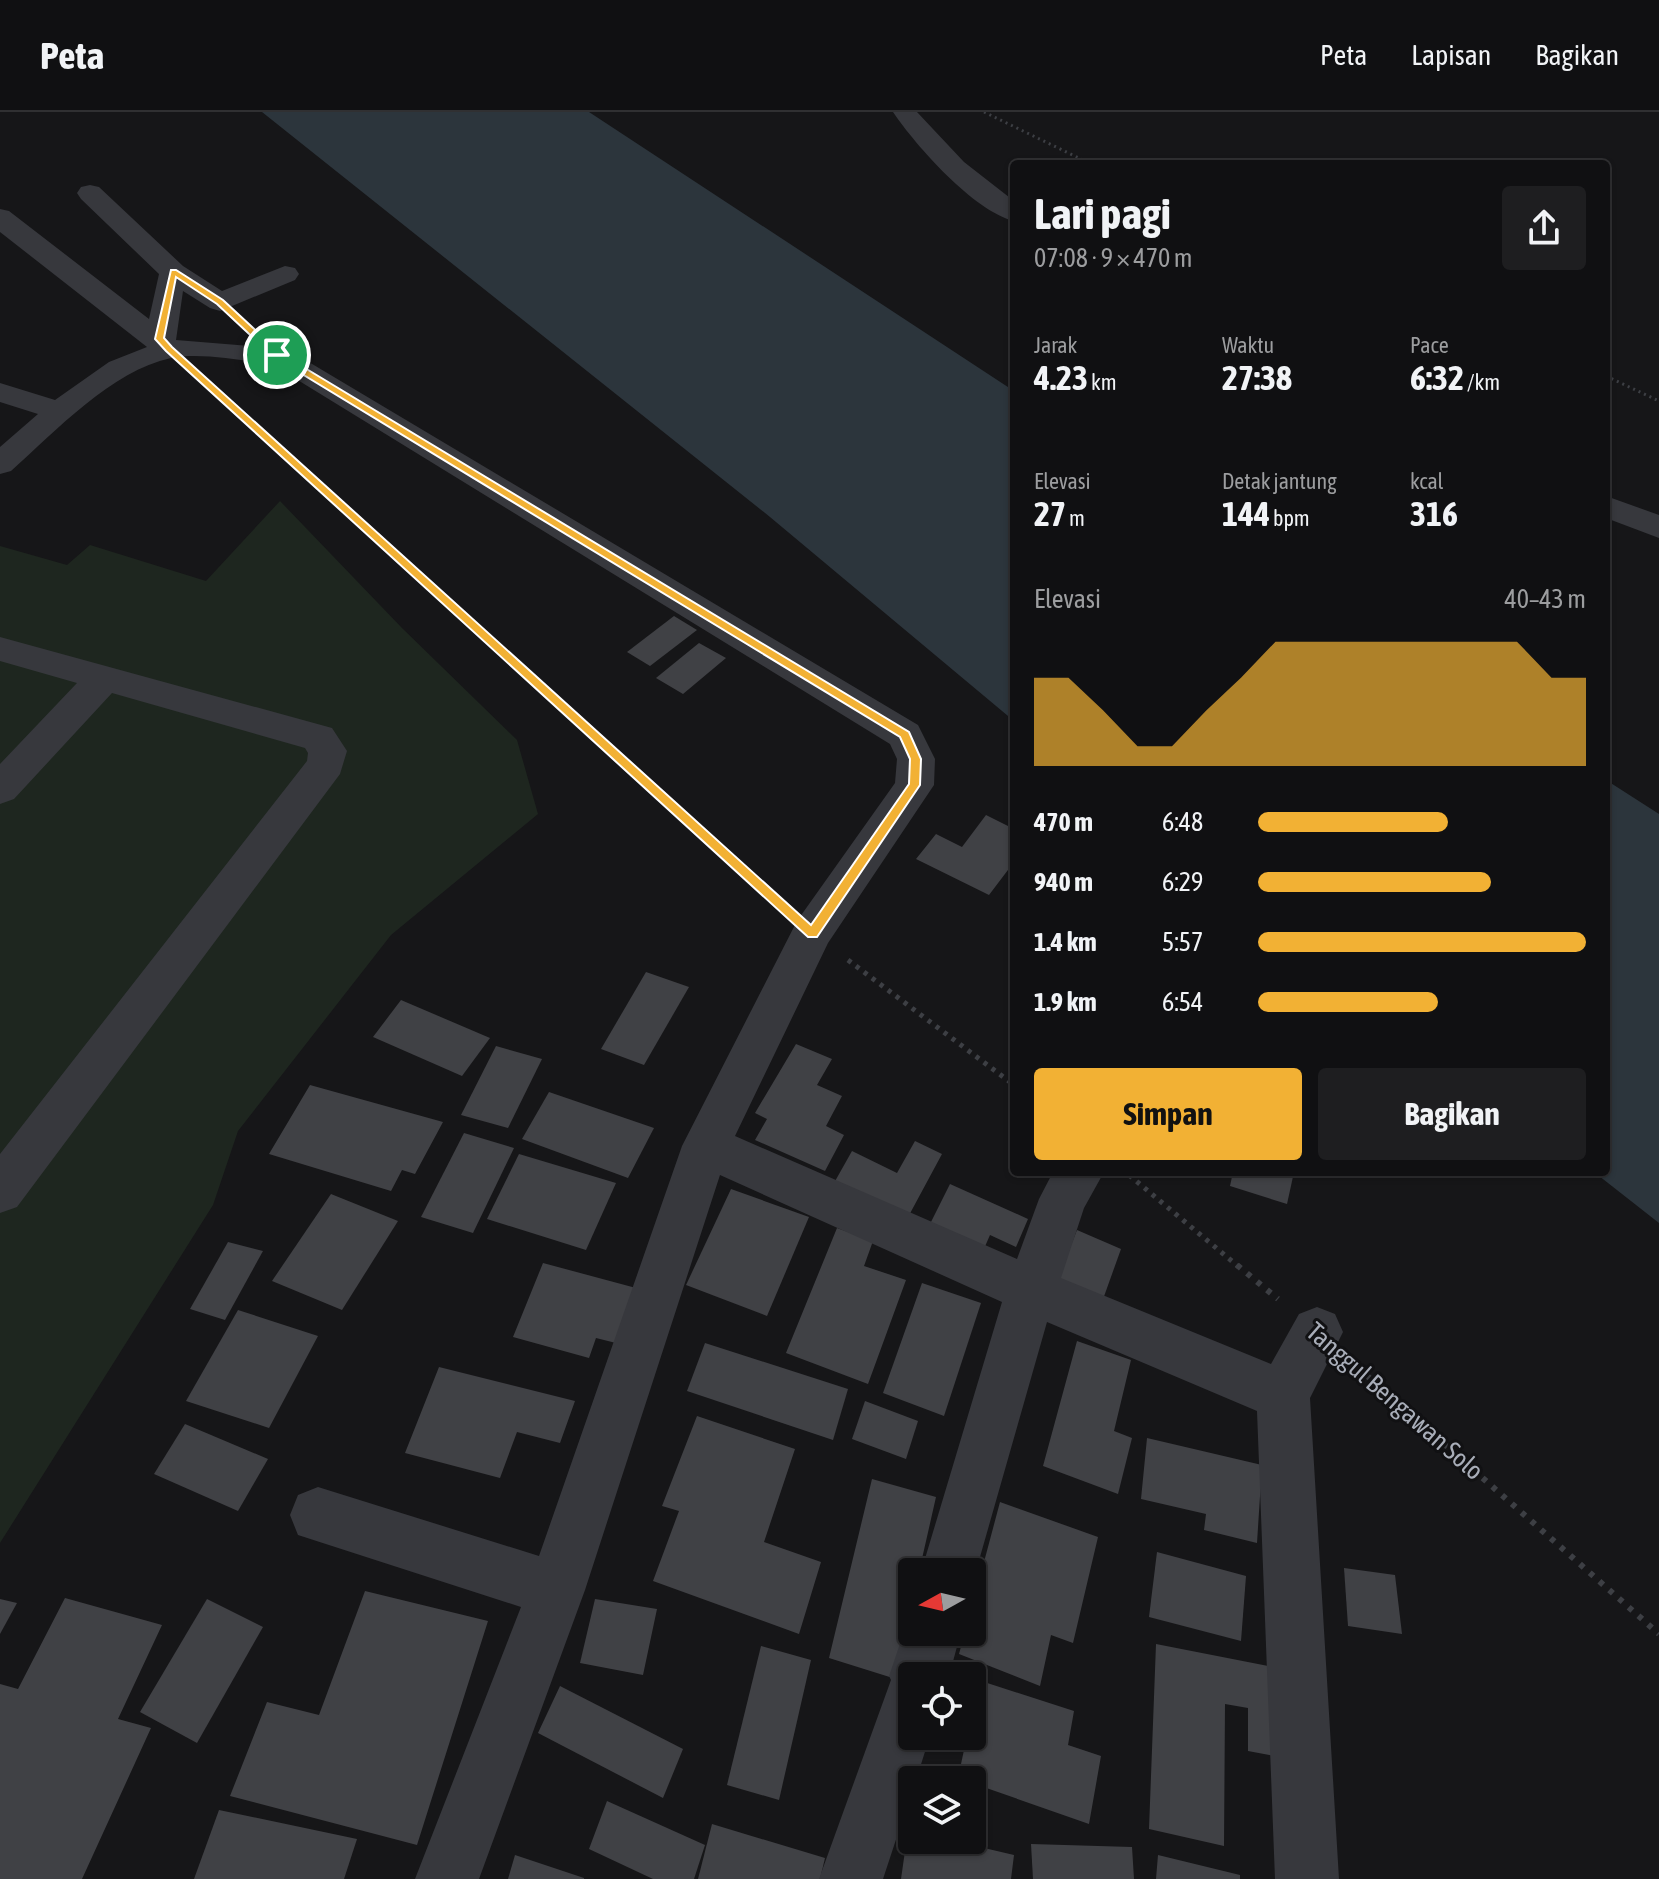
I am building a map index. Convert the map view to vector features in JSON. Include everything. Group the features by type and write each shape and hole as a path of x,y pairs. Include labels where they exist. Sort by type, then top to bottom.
{"street":[{"path":"905,112 924,138 993,200 1010,211"},
{"path":"90,193 173,272 220,302 277,355 905,735 916,759 914,785 812,933 706,1146 556,1590 447,1879"},
{"path":"0,217 164,344 277,355"},
{"path":"0,247 41,285"},
{"path":"164,344 173,272"},
{"path":"220,302 285,274"},
{"path":"0,464 98,383 164,344"},
{"path":"0,392 61,412"},
{"path":"1610,508 1659,527"},
{"path":"0,649 318,738 328,751 326,764 0,1191"},
{"path":"0,789 105,677"},
{"path":"706,1146 1031,1290 1283,1395"},
{"path":"953,1558 1031,1290 1063,1199 1077,1176"},
{"path":"1307,1879 1283,1395 1317,1332"},
{"path":"318,1515 556,1590"},
{"path":"851,1879 898,1742"}],"path":[{"path":"984,112 1083,160"},
{"path":"164,344 812,933 1010,1082"},
{"path":"1610,378 1659,401"},
{"name":"Tanggul Bengawan Solo","path":"1131,1176 1317,1332 1659,1634"}],"shaded area":[{"path":"262,112 589,112 1010,388 1010,718 770,517"},
{"path":"280,501 402,628 517,740 538,814 391,935 238,1131 213,1205 0,1543 0,546 67,565 90,545 206,581"},
{"path":"1610,783 1659,814 1659,1223 1599,1176 1610,1176"}],"building":[{"path":"674,616 697,630 650,666 627,652"},
{"path":"699,643 726,658 683,694 656,678"},
{"path":"986,815 1010,827 1010,867 989,895 916,859 936,834 962,847"},
{"path":"646,972 689,987 644,1065 601,1049"},
{"path":"401,1000 490,1038 462,1076 373,1037"},
{"path":"796,1044 832,1059 817,1085 842,1096 826,1126 844,1135 825,1171 755,1140 767,1119 755,1113"},
{"path":"496,1046 542,1059 508,1128 461,1115"},
{"path":"310,1085 443,1122 415,1174 402,1170 391,1191 269,1154"},
{"path":"549,1092 654,1128 628,1178 522,1139"},
{"path":"464,1133 514,1148 473,1233 421,1217"},
{"path":"915,1141 942,1154 907,1219 834,1183 852,1151 897,1173"},
{"path":"519,1154 616,1183 586,1250 487,1219"},
{"path":"1232,1176 1293,1176 1287,1204 1230,1186"},
{"path":"950,1184 1028,1219 1016,1247 990,1235 983,1251 929,1226"},
{"path":"731,1189 809,1217 767,1316 686,1285"},
{"path":"331,1194 398,1221 342,1310 272,1281"},
{"path":"837,1228 873,1241 864,1266 906,1280 868,1384 786,1353"},
{"path":"1077,1230 1121,1249 1102,1302 1056,1283"},
{"path":"228,1242 263,1251 225,1320 190,1309"},
{"path":"543,1263 636,1288 616,1343 596,1338 589,1358 513,1337"},
{"path":"922,1283 981,1303 944,1416 883,1393"},
{"path":"238,1310 318,1336 269,1428 186,1401"},
{"path":"1077,1341 1131,1360 1114,1431 1132,1438 1118,1494 1043,1466"},
{"path":"705,1343 848,1389 833,1440 687,1391"},
{"path":"439,1367 575,1401 560,1443 517,1432 500,1478 405,1453"},
{"path":"865,1401 918,1421 906,1459 852,1439"},
{"path":"697,1416 795,1449 764,1542 821,1562 799,1634 653,1581 679,1511 662,1506"},
{"path":"185,1424 268,1459 238,1511 154,1474"},
{"path":"1147,1438 1262,1465 1257,1543 1204,1530 1206,1514 1141,1499"},
{"path":"872,1479 936,1497 922,1558 898,1558 898,1646 903,1646 896,1679 829,1658"},
{"path":"1000,1502 1098,1537 1073,1643 1051,1635 1040,1686 986,1665 986,1662 959,1654 961,1646 986,1646 985,1558"},
{"path":"1157,1552 1246,1576 1241,1641 1149,1617"},
{"path":"1344,1568 1395,1575 1402,1634 1348,1626"},
{"path":"365,1591 488,1621 417,1845 230,1796 267,1702 319,1715"},
{"path":"65,1598 162,1625 118,1719 151,1728 82,1879 0,1879 0,1684 18,1689"},
{"path":"0,1599 17,1603 0,1634"},
{"path":"207,1599 263,1627 197,1743 140,1712"},
{"path":"595,1599 657,1609 643,1675 580,1663"},
{"path":"1156,1644 1289,1670 1290,1759 1248,1751 1248,1708 1225,1704 1224,1846 1149,1829"},
{"path":"761,1646 811,1660 779,1800 727,1785"},
{"path":"986,1683 1074,1711 1068,1745 1101,1756 1089,1824 986,1788 986,1766 961,1766 964,1750 986,1750"},
{"path":"560,1686 683,1749 663,1798 538,1733"},
{"path":"607,1801 705,1845 694,1879 653,1879 589,1849"},
{"path":"219,1810 357,1839 344,1879 194,1879"},
{"path":"712,1824 825,1858 820,1879 698,1879"},
{"path":"1031,1844 1132,1847 1134,1879 1033,1879"},
{"path":"986,1848 1014,1855 1011,1879 901,1879 905,1854 986,1854"},
{"path":"515,1855 584,1878 584,1879 508,1879"},
{"path":"1158,1855 1240,1875 1240,1879 1156,1879"}],"route":[{"path":"173,272 220,302 277,355 905,735 916,759 914,785 812,933 159,339 173,272"}]}
